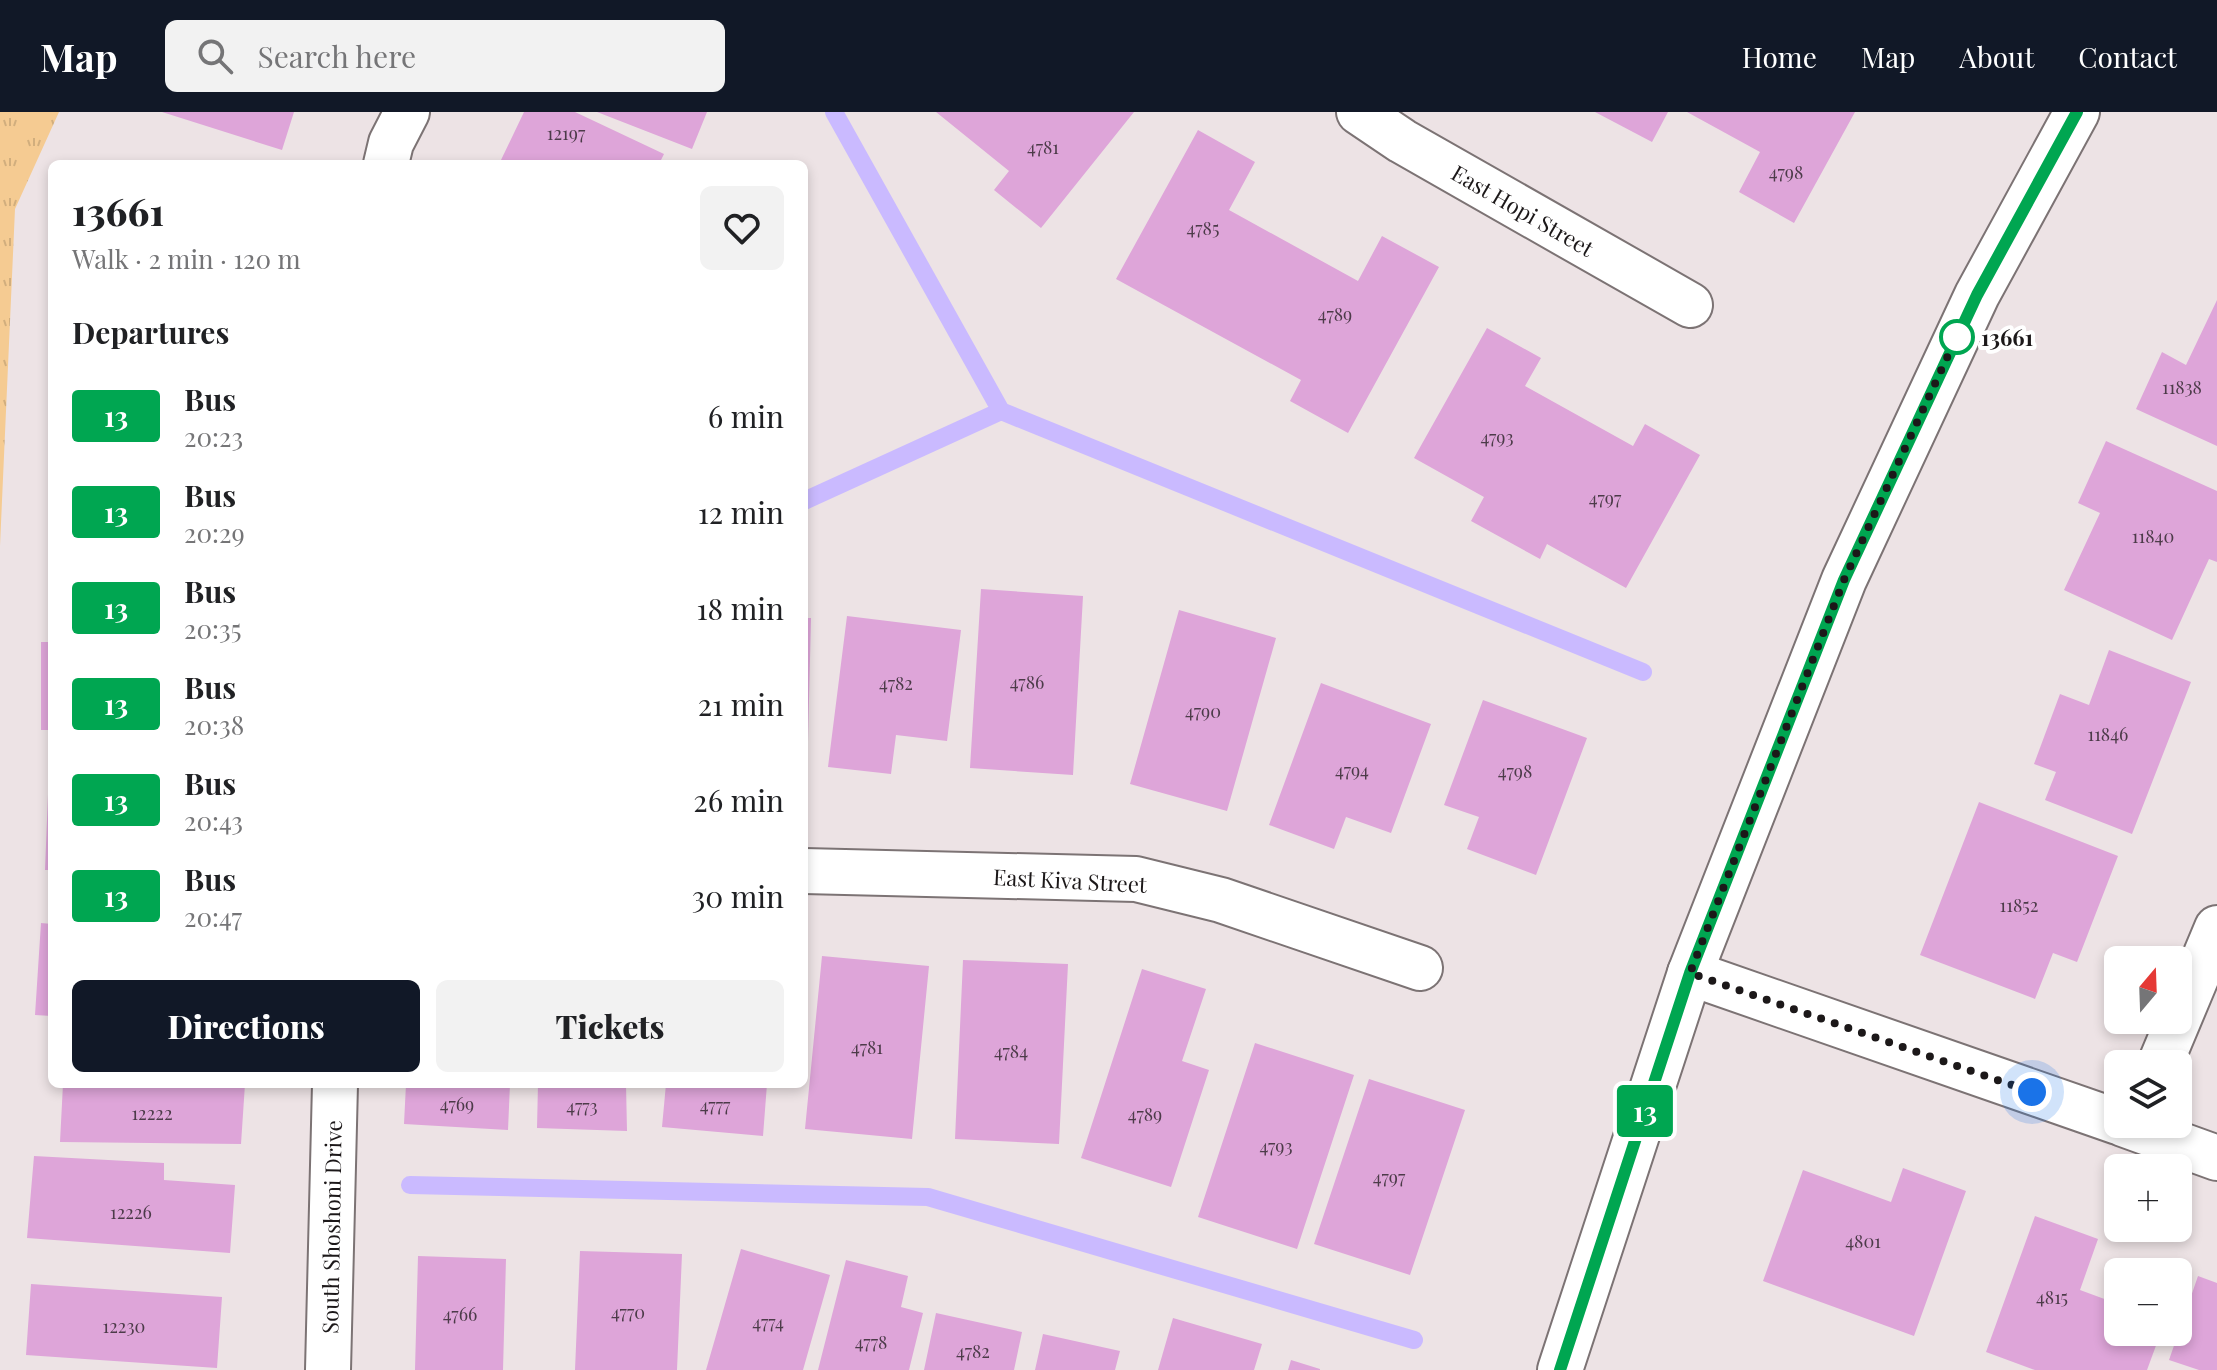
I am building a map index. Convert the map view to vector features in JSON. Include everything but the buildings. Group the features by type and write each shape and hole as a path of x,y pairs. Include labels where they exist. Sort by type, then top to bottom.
{"street":[{"path":"387,160 391,143 407,112"},
{"name":"East Hopi Street","path":"1359,112 1402,141 1690,305"},
{"path":"1560,1370 1690,973 1844,580 1977,295 2077,112"},
{"name":"East Kiva Street","path":"808,871 1136,879 1221,900 1420,968"},
{"path":"2166,1050 2217,928"},
{"path":"1690,973 2104,1116"},
{"name":"South Shoshoni Drive","path":"328,1370 335,1088"},
{"path":"2165,1138 2217,1158"}],"green space":[{"path":"0,112 59,112 15,209 0,546"}],"waterway":[{"path":"834,112 1001,411"},
{"path":"808,499 1001,411 1643,672"},
{"path":"410,1185 928,1197 1414,1340"}],"bus line":[{"name":"13","path":"1560,1370 1690,973 1844,580 1977,295 2077,112"}],"place":[{"name":"13661","path":"1957,337"}],"route":[{"path":"1957,337 1958,334 1844,580 1690,973 2032,1092"}]}
